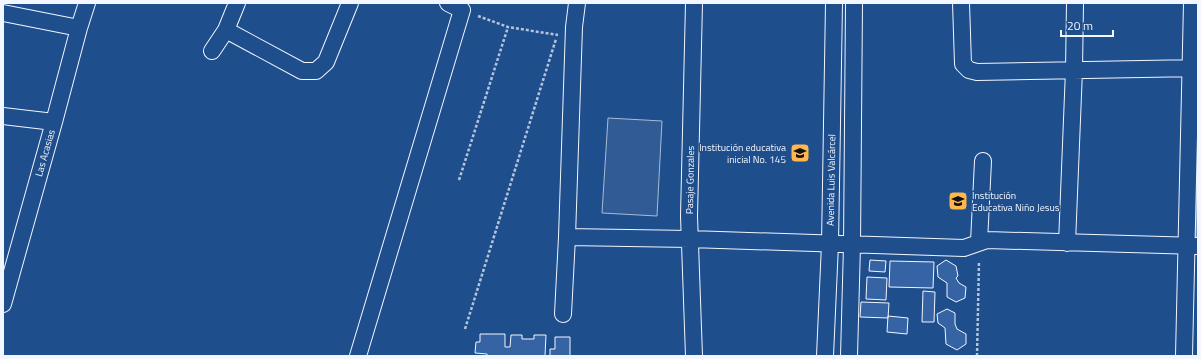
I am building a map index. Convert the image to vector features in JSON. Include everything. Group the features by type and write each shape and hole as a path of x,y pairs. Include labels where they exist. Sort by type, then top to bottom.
{"street":[{"name":"Las Acasias","path":"3,304 54,122 78,28 87,3"},
{"path":"212,51 226,30 237,3"},
{"path":"226,30 302,71 316,71 326,62 350,3"},
{"path":"562,314 567,237 574,38 577,3"},
{"name":"Pasaje Gonzales","path":"694,3 689,216 694,356"},
{"name":"Avenida Luis Valcárcel","path":"825,356 830,244 834,3"},
{"name":"Avenida Luis Valcárcel","path":"849,356 852,245 854,3"},
{"path":"961,3 962,64 969,70 977,72 1194,68"},
{"path":"1067,243 1074,70 1075,3"},
{"path":"1184,356 1192,246 1194,68 1192,3"},
{"path":"358,356 455,7"},
{"path":"3,13 78,28"},
{"path":"3,116 54,122"},
{"path":"979,242 983,161"},
{"path":"567,237 690,239 964,248 987,240 1192,246"}],"path":[{"path":"455,7 508,27 574,38"},
{"path":"459,180 508,27"},
{"path":"465,329 557,35"},
{"path":"977,356 979,242"}],"shaded area":[{"path":"1198,76 1198,237 1196,237"},
{"path":"608,118 662,121 657,216 602,213"}],"building":[{"path":"870,260 886,261 885,272 869,271"},
{"path":"946,260 956,266 958,276 956,278 959,283 966,287 965,298 956,302 947,297 947,283 938,277 937,266"},
{"path":"890,261 934,262 933,288 889,287"},
{"path":"867,277 887,278 886,300 866,299"},
{"path":"923,291 935,292 934,322 922,322"},
{"path":"861,302 889,303 888,318 860,317"},
{"path":"947,309 955,313 955,324 957,329 966,334 966,344 957,350 946,344 945,328 938,323 937,314"},
{"path":"888,316 908,318 907,334 887,332"},
{"path":"480,334 505,334 505,347 510,347 511,335 522,335 522,339 534,339 534,335 546,335 545,356 487,356 487,354 475,353 476,342 480,342"},
{"path":"555,337 570,337 570,356 550,356 550,349 555,349"}],"place":[{"name":"Institución educativa inicial No. 145","path":"800,153"},
{"name":"Institución Educativa Niño Jesus","path":"958,201"}]}
